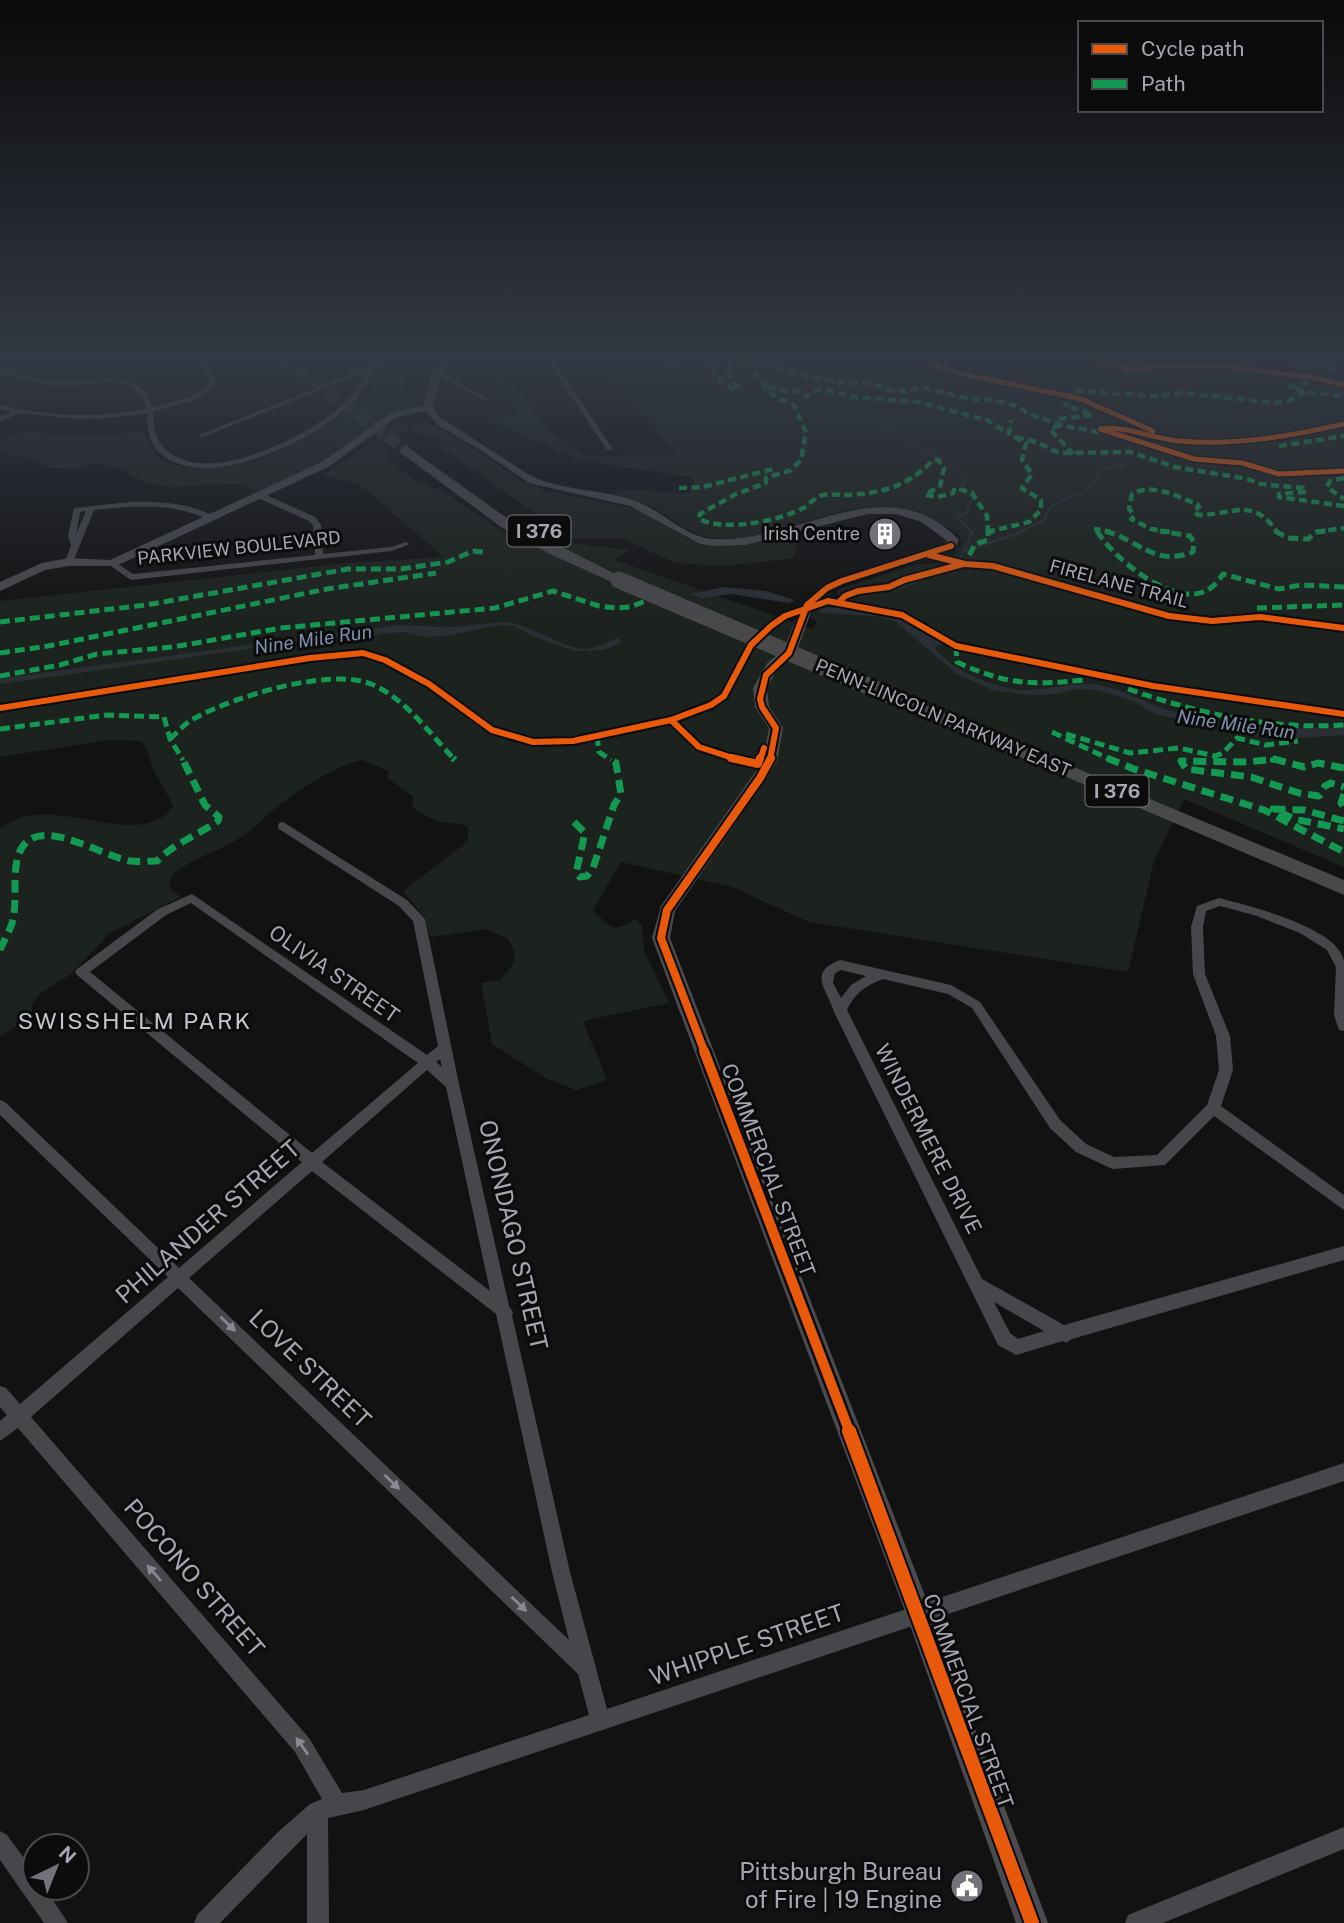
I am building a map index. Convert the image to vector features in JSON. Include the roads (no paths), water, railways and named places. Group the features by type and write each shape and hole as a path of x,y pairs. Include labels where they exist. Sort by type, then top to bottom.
{"highway":[{"name":"PENN-LINCOLN PARKWAY EAST","path":"424,446 549,538 623,578"},
{"name":"PENN-LINCOLN PARKWAY EAST","path":"406,450 513,528 574,561 623,578 892,692 1344,888"},
{"name":"PENN-LINCOLN PARKWAY EAST","path":"892,692 1344,878"}],"main road":[{"path":"111,565 326,464 351,446"},
{"name":"COMMERCIAL STREET","path":"480,446 526,478 540,484 626,501 701,541 728,543 753,539 844,513 877,510 903,514 930,524 953,540 951,547 827,587 807,605 789,653 773,666 761,688 762,708 776,728 769,761 667,910 661,938 919,1614 1032,1923"},
{"name":"PARKVIEW BOULEVARD","path":"0,587 42,567 69,562 111,565"}],"street":[{"path":"158,446 173,460 189,465 233,463 275,451 283,446"},
{"path":"261,496 312,519 317,525 319,557"},
{"path":"74,544 72,535 77,510 161,503 182,506 214,518"},
{"path":"69,562 74,544 84,533 92,509"},
{"name":"PARKVIEW BOULEVARD","path":"111,565 131,577 392,549 406,544"},
{"name":"ONONDAGO STREET","path":"283,826 403,903 419,919 452,1084 584,1667 601,1722"},
{"name":"OLIVIA STREET","path":"312,1162 81,972 163,912 192,898 428,1063 452,1084"},
{"name":"WINDERMERE DRIVE","path":"1343,967 1331,947 1304,930 1260,913 1219,902 1201,909 1196,927 1199,974 1223,1037 1226,1070 1213,1108 1160,1161 1113,1163 1081,1148 1055,1124 976,1005 951,990 840,965 829,971 827,983 1004,1339 1016,1348 1344,1253"},
{"path":"1343,967 1340,1015 1344,1026"},
{"path":"840,1012 845,998 860,982 882,975"},
{"name":"PHILANDER STREET","path":"0,1432 445,1047"},
{"name":"LOVE STREET","path":"0,1106 584,1667"},
{"path":"1213,1108 1344,1203"},
{"path":"312,1162 505,1312"},
{"path":"978,1284 1066,1335"},
{"name":"POCONO STREET","path":"0,1394 302,1745 327,1807"},
{"name":"WHIPPLE STREET","path":"327,1807 364,1800 601,1722 1344,1472"},
{"path":"205,1923 285,1839 327,1807"},
{"path":"318,1923 327,1807"},
{"path":"1136,1923 1344,1838"},
{"path":"0,1842 57,1923"}],"water":[{"path":"725,587 766,591 795,600 789,603 731,594 702,598 690,594"},
{"name":"Nine Mile Run","path":"821,608 860,609 898,619 947,644 934,646 951,664 977,678 1005,687 1029,690 1098,685 1168,710 1211,720 1278,728 1344,727 1344,735 1297,738 1252,735 1155,714 1133,701 1097,690 1077,689 1056,694 1028,695 992,690 957,674 896,622 883,617 819,612"},
{"name":"Nine Mile Run","path":"504,622 526,627 578,648 591,648 618,638 622,642 603,650 574,651 514,626 499,625 446,636 427,637 402,632 278,645 0,684 0,679 33,674 398,625 454,627"}],"waterway":[{"path":"916,446 947,461 964,477 963,486 972,499 966,513 956,517 972,532"},
{"path":"1019,532 1044,520 1055,504 1087,490 1097,474 1107,468 1126,464"},
{"path":"961,557 973,531"},
{"path":"966,551 1024,531"},
{"path":"933,571 950,563"},
{"path":"846,610 852,595 898,588 914,582"}],"tunnel":[{"path":"400,446 406,450"}],"place":[{"name":"Irish Centre","path":"885,534"},
{"name":"Pittsburgh Bureau of Fire | 19 Engine","path":"967,1886"}],"district":[{"name":"SWISSHELM PARK","path":"135,1021"}]}
